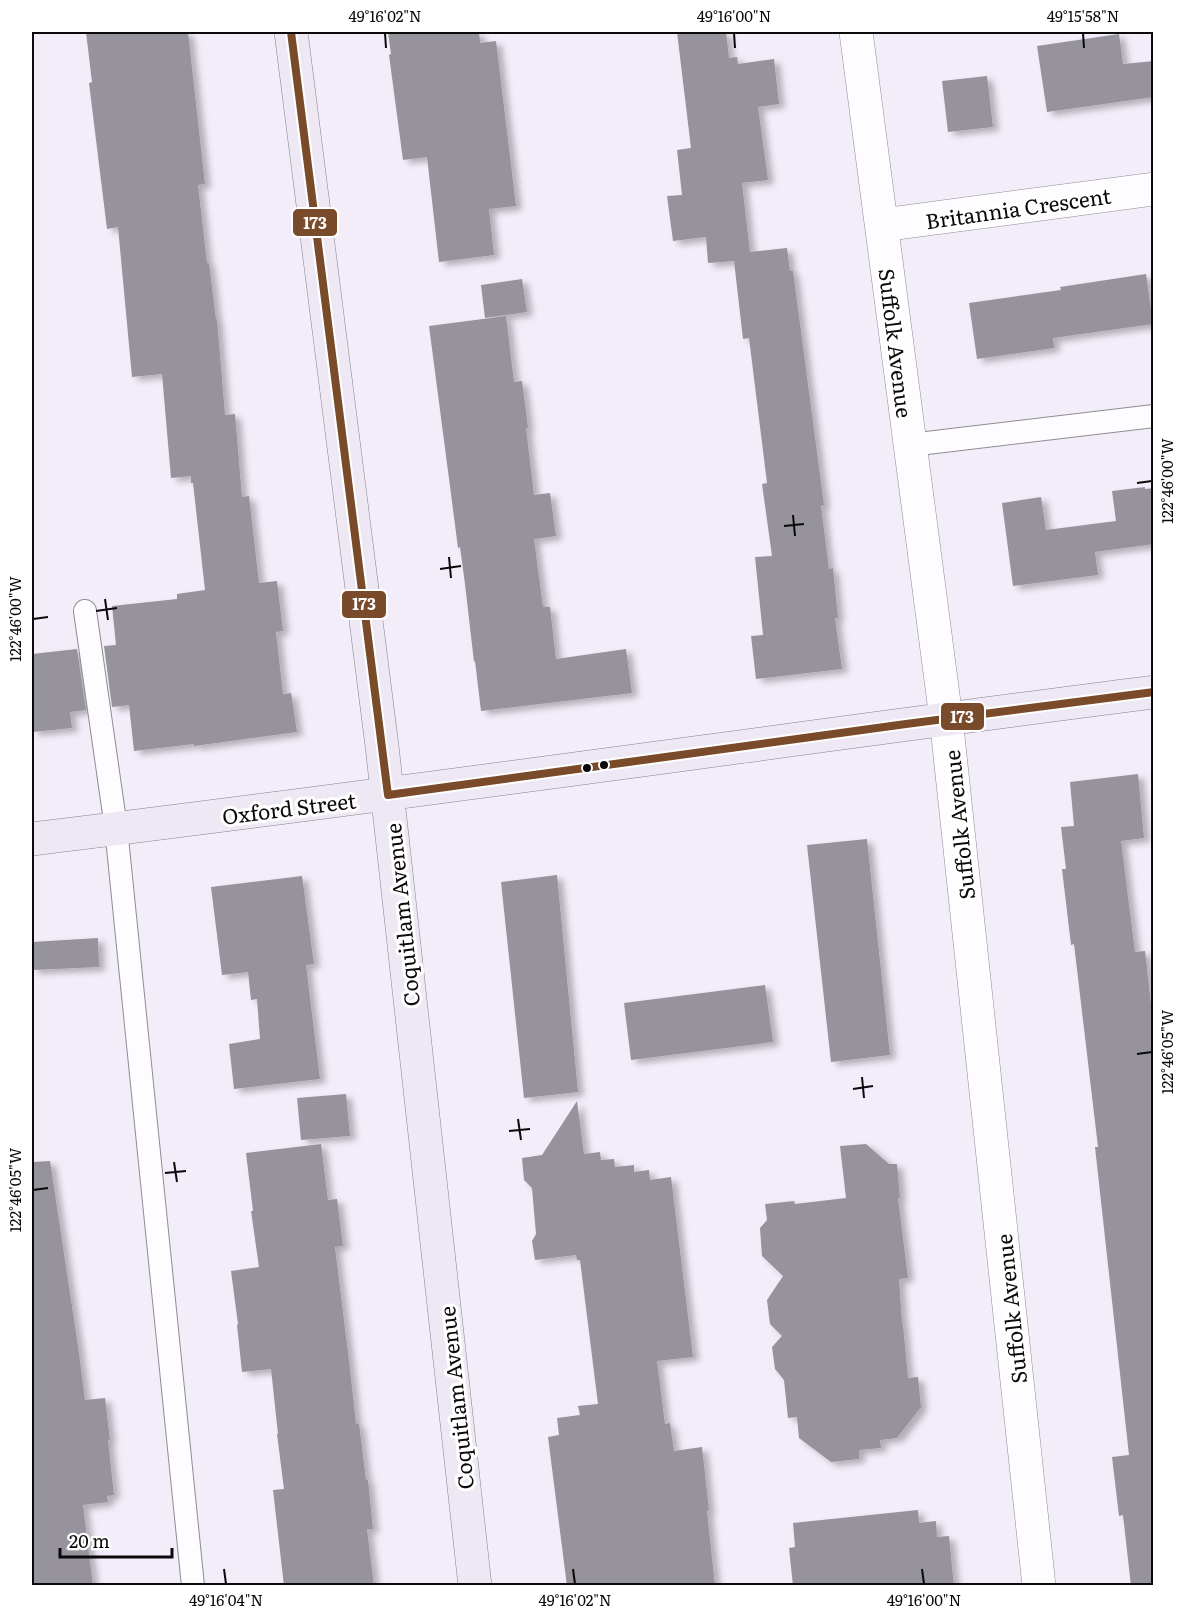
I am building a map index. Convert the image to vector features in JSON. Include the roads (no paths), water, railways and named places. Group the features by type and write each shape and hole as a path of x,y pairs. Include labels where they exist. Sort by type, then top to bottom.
{"street":[{"name":"Coquitlam Avenue","path":"291,32 388,795 475,1586"},
{"name":"Suffolk Avenue","path":"856,32 946,718 1039,1586"},
{"name":"Britannia Crescent","path":"882,225 1154,189"},
{"name":"Oxford Street","path":"32,838 388,795 946,718 1154,692"}],"lane":[{"path":"910,445 1154,416"},
{"path":"85,612 116,828 193,1586"}]}
